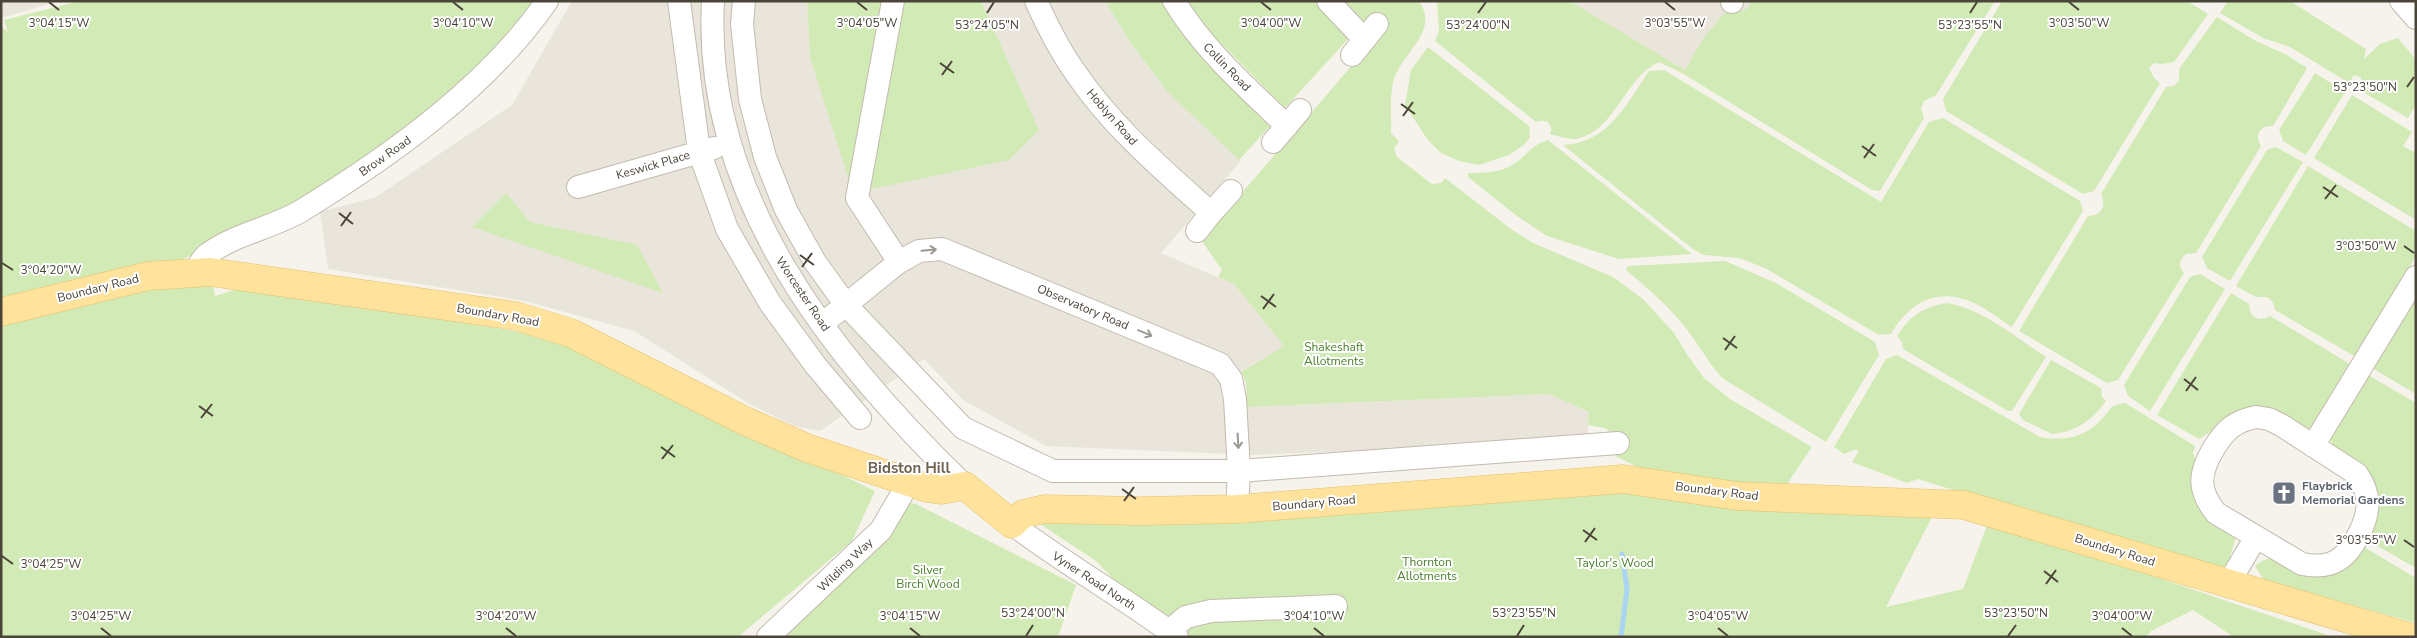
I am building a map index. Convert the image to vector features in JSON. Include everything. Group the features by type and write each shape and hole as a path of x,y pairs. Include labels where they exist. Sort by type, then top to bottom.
{"main road":[{"name":"Boundary Road","path":"1,312 148,276 210,272 516,316 544,324 595,344 743,420 807,448 909,482 941,490 966,486"},
{"name":"Boundary Road","path":"1012,524 1023,514 1044,509 1237,510 1623,479 1737,496 1964,505 2409,637"},
{"name":"Worcester Road","path":"966,486 1012,524"}],"street":[{"name":"Brow Road","path":"194,272 206,255 298,212 360,174 426,126 485,73 538,15 547,1"},
{"path":"679,1 699,151 727,229 770,303 816,366 860,418"},
{"name":"Worcester Road","path":"713,1 712,24 717,84 729,144 756,214 778,258 822,324 874,390 911,432 966,486"},
{"path":"744,1 742,24 750,99 764,157 786,210 815,262 846,305 963,428 1053,471 1239,471 1618,443"},
{"path":"893,1 857,198 899,262"},
{"name":"Hoblyn Road","path":"1036,1 1062,52 1090,92 1136,146 1211,213"},
{"name":"Collin Road","path":"1174,1 1215,56 1287,126"},
{"path":"1328,1 1364,40"},
{"path":"2401,1 2416,18"},
{"name":"Keswick Place","path":"578,187 729,144"},
{"path":"1197,231 1231,191"},
{"name":"Observatory Road","path":"822,324 899,262 920,251 942,249 1220,364 1231,380 1235,399 1239,471 1237,510"},
{"path":"2313,446 2416,277"},
{"path":"2263,418 2281,425 2313,446 2357,474 2364,484 2368,508 2366,520 2348,553 2338,561 2327,566 2314,567 2302,564 2216,512 2208,503 2203,491 2201,478 2204,466 2222,434 2232,425 2244,419 2263,418"},
{"name":"Wilding Way","path":"768,637 881,530 909,482"},
{"name":"Vyner Road North","path":"1012,524 1054,555 1148,615 1170,633"},
{"path":"2232,584 2234,574 2256,537"},
{"path":"1170,633 1186,617 1211,611 1336,606"}],"shaded area":[{"path":"1,1 59,1 2,18"},
{"path":"572,1 807,1 810,57 1039,130 981,1 1105,1 1132,45 1167,91 1241,161 1161,253 1234,284 1284,346 1224,381 1225,408 1549,394 1589,412 1587,442 1251,455 1046,446 963,400 924,359 820,431 794,426 748,403 634,331 525,301 328,269 320,212 376,197 512,105"},
{"path":"1570,1 1749,1 1750,5 1745,11 1736,13 1702,40 1685,70"}],"green space":[{"path":"80,1 547,1 360,174 150,275 210,272 215,296 244,287 563,339 875,491 852,541 738,637 1,637 1,27 8,32 4,20"},
{"path":"807,1 981,1 1039,130 1009,160 853,193 810,57"},
{"path":"1105,1 1162,1 1174,19 1271,125 1239,160 1167,91 1132,45"},
{"path":"1186,1 1315,1 1348,39 1285,108 1213,35"},
{"name":"Shakeshaft Allotments","path":"1344,1 1419,1 1424,12 1423,32 1399,69 1392,85 1391,133 1399,141 1394,149 1397,157 1432,184 1441,183 1445,178 1511,229 1533,243 1613,277 1643,299 1674,333 1704,378 1730,399 1812,447 1785,487 1725,483 1644,470 1615,456 1617,437 1605,428 1588,425 1589,412 1549,394 1247,407 1246,383 1241,372 1284,346 1234,284 1218,277 1222,270 1201,240 1387,25 1374,13 1364,22"},
{"path":"1437,1 1570,1 1685,70 1702,40 1728,9 1738,12 1743,11 1750,5 1749,1 1995,1 1936,95 1924,101 1921,109 1924,118 1880,191 1872,190 1682,73 1659,62 1637,80 1611,115 1591,134 1574,139 1550,134 1551,127 1546,121 1536,122 1435,41 1439,31"},
{"path":"2002,1 2187,1 2208,14 2174,62 2154,63 2149,68 2154,78 2160,83 2094,191 2083,194 1946,111 1943,99"},
{"path":"2228,1 2290,1 2366,49 2364,59 2380,44 2398,38 2416,60 2416,105 2408,118 2356,88 2362,78 2354,75 2349,83 2290,47 2263,38 2220,13"},
{"path":"2217,17 2254,40 2287,55 2307,68 2273,126 2265,127 2258,135 2261,146 2196,253 2186,254 2182,259 2180,265 2184,273 2118,380 2107,383 2019,331 2088,216 2093,216 2102,210 2103,198 2101,194 2166,87 2174,86 2179,80 2179,69"},
{"path":"1428,47 1529,126 1530,137 1525,144 1509,155 1479,165 1459,161 1441,153 1427,139 1405,105 1411,70"},
{"path":"1664,70 1881,202 1929,122 1943,118 2080,201 2083,211 2012,327 1972,302 1947,296 1935,297 1915,306 1898,323 1891,334 1879,335 1765,268 1739,258 1704,255 1694,250 1563,145 1579,143 1604,130 1624,109 1649,71"},
{"path":"2315,73 2345,92 2306,155 2283,141 2279,130"},
{"path":"2352,95 2412,132 2403,146 2416,153 2416,220 2314,158"},
{"path":"1548,140 1692,254 1619,259 1547,236 1517,216 1468,177 1468,173 1491,172 1507,168 1537,145"},
{"path":"2276,147 2303,162 2230,281 2207,268 2202,257 2267,150"},
{"path":"2308,166 2416,231 2416,256 2356,357 2275,310 2273,302 2267,297 2256,297 2236,286"},
{"path":"506,193 530,222 637,245 663,293 472,227"},
{"path":"1725,261 1776,283 1875,342 1879,355 1826,442 1722,378 1674,314 1626,270 1628,266"},
{"path":"2200,274 2225,289 2150,411 2128,396 2124,385 2190,277"},
{"path":"2231,293 2249,304 2249,309 2255,317 2262,319 2270,316 2350,364 2312,428 2308,430 2273,413 2210,432 2199,439 2157,415"},
{"path":"2416,295 2416,394 2372,368"},
{"path":"1947,303 1960,306 1986,317 2046,357 2012,411 2008,411 1903,349 1902,342 1897,336 1907,323 1924,310"},
{"path":"1897,355 2040,437 2057,439 2081,434 2094,426 2113,407 2125,403 2195,446 2193,453 2197,465 2236,537 2230,556 2238,560 2218,570 2209,570 1918,479 1907,483 1852,462 1859,451 1854,450 1844,454 1834,447 1886,359"},
{"path":"2051,360 2101,388 2102,397 2106,401 2083,424 2069,431 2052,434 2023,420 2019,414"},
{"path":"2368,375 2416,403 2416,564 2414,567 2369,541 2372,523 2331,441 2331,435"},
{"path":"1618,487 1935,511 1886,607 1963,589 1988,523 2333,637 2234,637 2193,610 2151,631 2145,637 1177,637 1148,615 1096,561 1040,524 1044,509"},
{"name":"Silver Birch Wood","path":"908,503 916,504 1076,585 1058,637 775,637"},
{"path":"2364,547 2416,578 2416,623 2264,580 2255,566 2261,561 2274,559 2288,562 2308,571"}],"waterway":[{"path":"1621,637 1627,589 1622,554"}],"place":[{"name":"Flaybrick Memorial Gardens","path":"2284,493"}],"district":[{"name":"Bidston Hill","path":"909,468"}],"park label":[{"name":"Taylor's Wood","path":"1615,563"},
{"name":"Thornton Allotments","path":"1427,569"}]}
